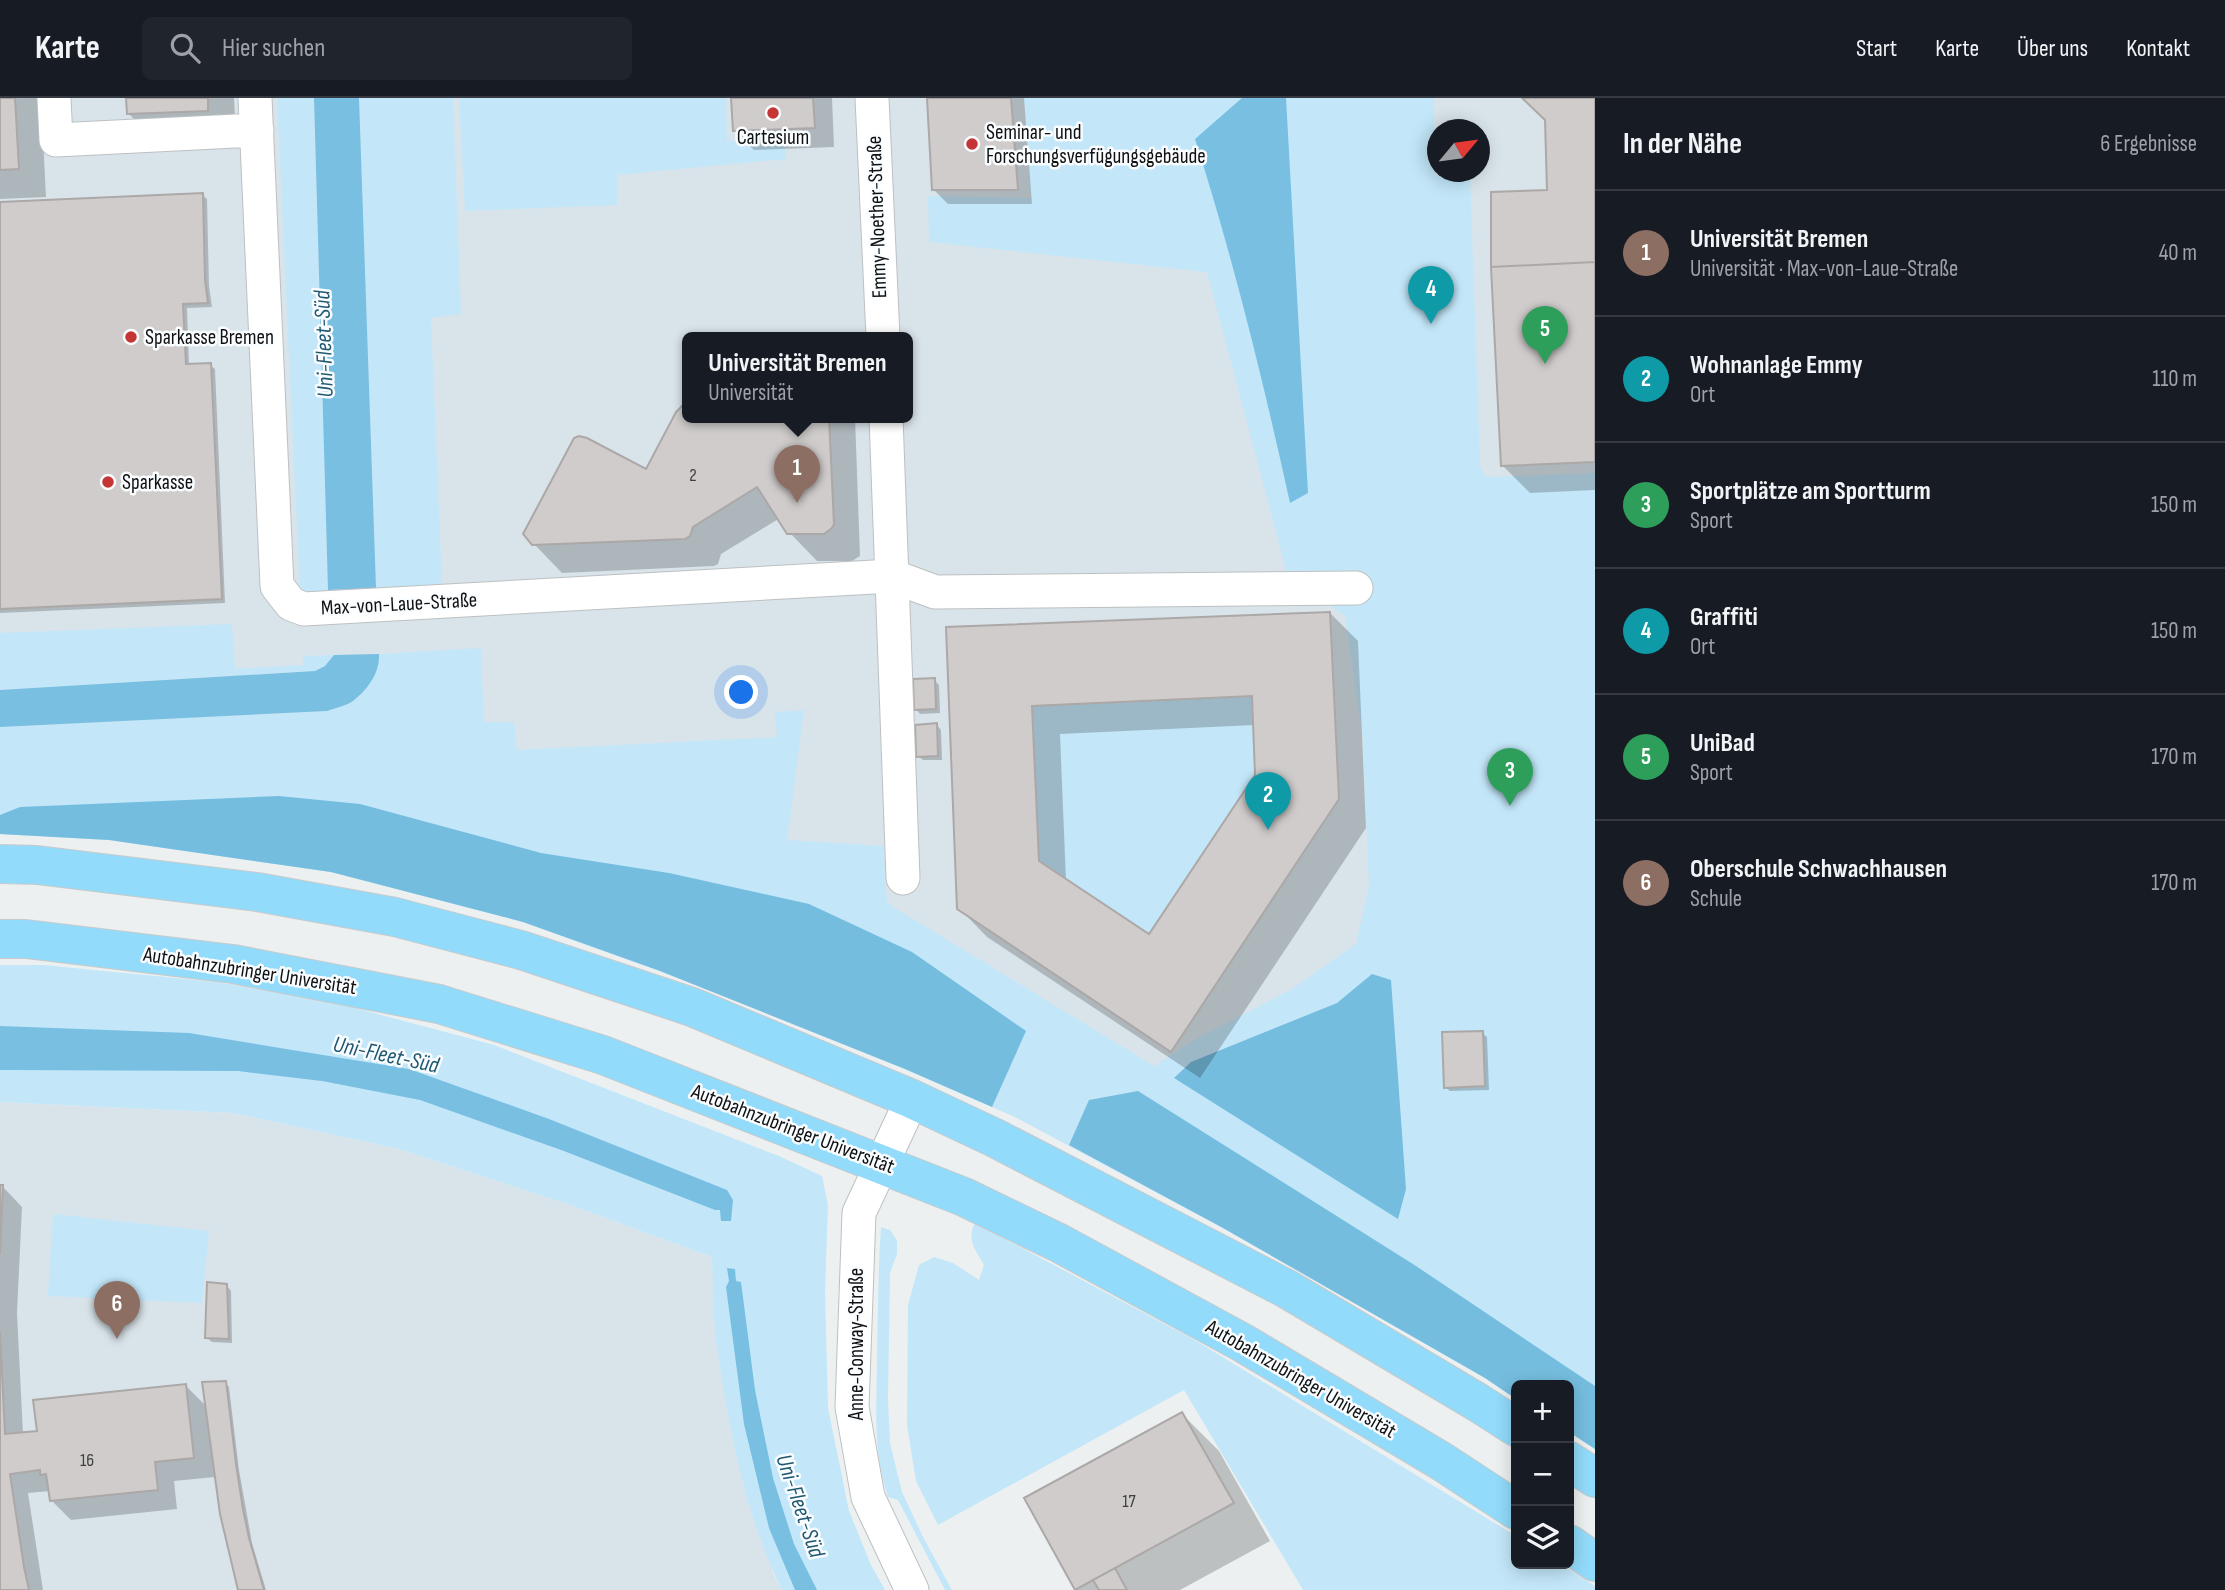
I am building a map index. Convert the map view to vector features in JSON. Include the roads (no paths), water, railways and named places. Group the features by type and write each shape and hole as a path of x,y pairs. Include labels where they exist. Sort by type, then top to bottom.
{"main road":[{"path":"0,864 37,864 257,892 420,924 521,950 692,1007 912,1099 995,1138 1287,1289 1511,1424"},
{"name":"Autobahnzubringer Universität","path":"0,939 26,939 233,964 439,1004 603,1055 964,1197 1059,1243 1243,1343 1441,1461 1511,1507"},
{"path":"1574,1464 1595,1478"},
{"path":"1574,1547 1595,1562"}],"street":[{"path":"54,98 56,141 256,114"},
{"name":"Emmy-Noether-Straße","path":"872,98 883,332"},
{"name":"Max-von-Laue-Straße","path":"256,114 277,586 291,604 304,609 892,576"},
{"path":"886,423 903,878"},
{"path":"892,576 935,592 1356,589"},
{"name":"Anne-Conway-Straße","path":"912,1099 859,1213 852,1407 868,1497 912,1590"}],"water":[{"name":"Uni-Fleet-Süd","path":"314,98 359,98 376,588 328,590"},
{"path":"1242,98 1286,98 1308,493 1290,503 1247,320 1195,139"},
{"path":"379,654 375,674 364,691 350,703 327,711 0,727 0,690 315,671 325,666 334,655"},
{"path":"0,1026 189,1033 409,1069 549,1119 727,1190 733,1200 731,1221 721,1221 720,1210 420,1100 322,1081 238,1071 0,1070"},
{"path":"727,1268 735,1269 736,1281 741,1282 755,1390 773,1478 794,1544 817,1590 795,1590 769,1528 744,1424 726,1287 729,1281"}],"place":[{"name":"Cartesium","path":"773,113"},
{"name":"Seminar- und Forschungsverfügungsgebäude","path":"972,144"},
{"name":"Graffiti","path":"1431,324"},
{"name":"Sparkasse Bremen","path":"131,337"},
{"name":"UniBad","path":"1545,364"},
{"name":"Sparkasse","path":"108,482"},
{"name":"Universität Bremen","path":"797,503"},
{"name":"Sportplätze am Sportturm","path":"1510,806"},
{"name":"Wohnanlage Emmy","path":"1268,830"},
{"name":"Oberschule Schwachhausen","path":"117,1339"}]}
